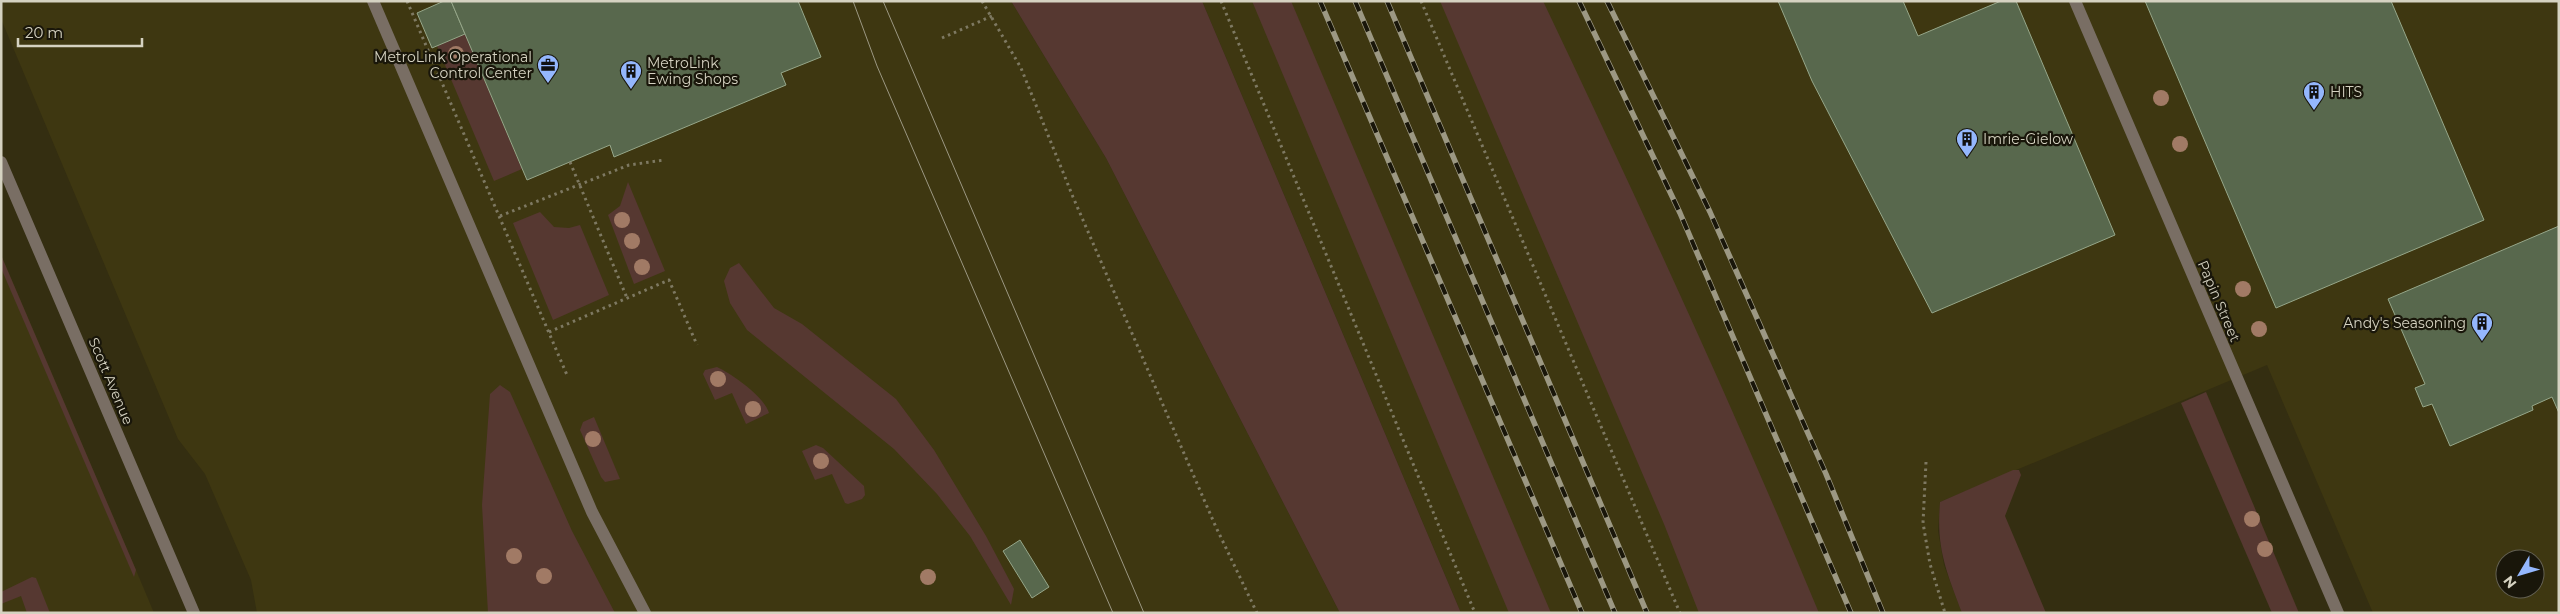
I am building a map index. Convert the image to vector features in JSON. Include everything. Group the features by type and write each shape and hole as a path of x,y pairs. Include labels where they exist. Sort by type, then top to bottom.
{"street":[{"path":"373,1 592,512 645,613"},
{"name":"Papin Street","path":"2075,1 2338,613"},
{"name":"Scott Avenue","path":"1,162 194,613"}],"path":[{"path":"407,1 569,380"},
{"path":"982,1 1021,68 1073,197 1215,525 1257,613"},
{"path":"1221,1 1475,613"},
{"path":"1421,1 1680,613"},
{"path":"942,38 992,16"},
{"path":"499,216 628,165 664,160"},
{"path":"570,162 626,298"},
{"path":"549,332 669,280 697,345"},
{"path":"1926,462 1923,523 1930,564 1945,613"}],"shaded area":[{"path":"1,1 1011,1 1106,158 1340,613 257,613 251,580 205,474 178,439 1,19"},
{"path":"1011,1 1202,1 1461,613 1340,613 1106,158"},
{"path":"1202,1 2559,1 2559,613 2373,613 2267,365 1940,502 1938,531 1944,565 1962,613 1461,613"},
{"path":"1252,1 1291,1 1551,613 1509,613"},
{"path":"1440,1 1543,1 1685,305 1819,613 1699,613 1664,524"},
{"path":"465,34 522,169 494,181 437,46"},
{"path":"628,182 665,271 634,284 608,215 620,206"},
{"path":"540,212 554,227 569,228 580,225 609,295 553,320 513,223"},
{"path":"1,255 136,570 154,613 1,613"},
{"path":"1,255 136,570 134,577 1,268"},
{"path":"739,263 774,308 802,324 896,399 934,450 986,536 1014,589 1011,605 970,536 937,494 894,449 747,330 730,303 724,281 730,268"},
{"path":"717,367 739,380 755,393 769,413 746,424 732,393 715,400 703,374 705,370"},
{"path":"500,385 510,392 572,531 615,613 488,613 482,505 490,394"},
{"path":"2206,392 2299,613 2272,613 2181,403"},
{"path":"594,417 620,479 605,482 580,430 583,422"},
{"path":"816,445 823,448 864,486 865,495 862,499 848,504 845,503 832,474 815,480 802,451"},
{"path":"2013,470 2019,470 2021,475 2005,516 2046,613 1962,613 1947,571 1941,546 1940,502"},
{"path":"32,577 36,578 50,613 27,613 21,596 1,604 1,592"}],"building":[{"path":"444,1 451,1 465,34 432,48 417,13"},
{"name":"MetroLink Ewing Shops","path":"451,1 798,1 821,57 781,73 786,85 614,157 610,145 527,180"},
{"name":"Imrie-Gielow","path":"1778,1 1903,1 1918,36 2001,1 2016,1 2115,235 1932,313 1812,81"},
{"name":"HITS","path":"2145,1 2391,1 2484,220 2276,308"},
{"name":"Andy's Seasoning","path":"2559,226 2559,413 2552,397 2532,406 2533,410 2450,446 2432,404 2423,407 2415,388 2425,384 2388,299"},
{"path":"1020,540 1049,587 1032,598 1003,551"}],"tram line":[{"path":"853,1 877,66 1113,613"},
{"path":"883,1 1144,613"}],"railway":[{"path":"1320,1 1582,613"},
{"path":"1355,1 1615,613"},
{"path":"1387,1 1647,613"},
{"path":"1579,1 1680,213 1851,613"},
{"path":"1607,1 1710,212 1826,474 1883,613"}],"place":[{"name":"MetroLink Operational Control Center","path":"548,84"},
{"name":"MetroLink Ewing Shops","path":"631,90"},
{"name":"HITS","path":"2314,111"},
{"name":"Imrie-Gielow","path":"1967,158"},
{"name":"Andy's Seasoning","path":"2482,342"}]}
